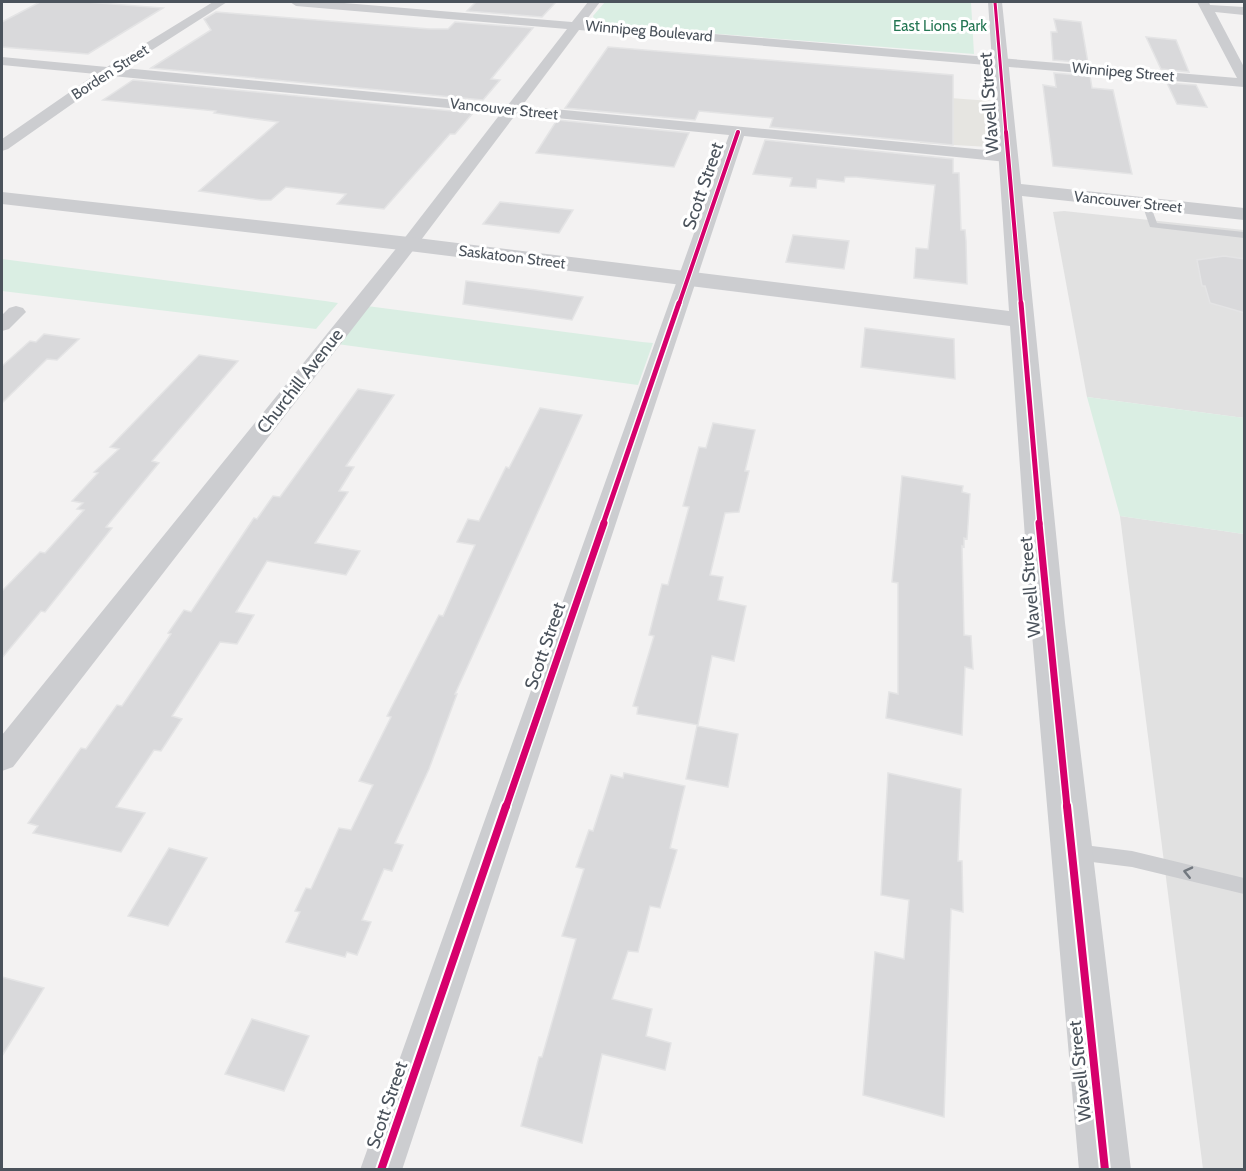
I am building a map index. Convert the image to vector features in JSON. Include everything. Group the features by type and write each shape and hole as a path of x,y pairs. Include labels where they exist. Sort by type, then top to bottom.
{"street":[{"name":"Borden Street","path":"2,146 110,71 221,2"},
{"name":"Winnipeg Boulevard","path":"296,2 1001,62"},
{"name":"Churchill Avenue","path":"2,758 409,244 594,2"},
{"name":"Wavell Street","path":"995,2 1048,623 1105,1170"},
{"path":"1205,5 1245,11"},
{"path":"1205,5 1245,81"},
{"name":"Vancouver Street","path":"2,61 1007,157"},
{"name":"Winnipeg Street","path":"1001,62 1245,81"},
{"name":"Scott Street","path":"381,1170 738,132"},
{"name":"Vancouver Street","path":"1012,189 1245,214"},
{"name":"Saskatoon Street","path":"2,198 409,244 1023,320"}],"lane":[{"path":"1146,204 1153,225 1245,235"},
{"path":"1072,851 1132,859 1245,886"}],"shaded area":[{"path":"923,96 991,101 989,147 920,143"},
{"path":"1064,211 1244,230 1244,418 1087,397 1053,212"},
{"path":"1120,516 1244,534 1244,1169 1203,1169"}],"green space":[{"name":"East Lions Park","path":"605,2 971,2 974,54 604,25 595,21 593,16"},
{"path":"2,259 338,303 316,329 2,291"},
{"path":"367,306 653,343 638,385 337,344"},
{"path":"1087,397 1244,418 1244,534 1120,516"}],"building":[{"path":"40,2 87,2 163,8 88,54 2,47 2,22"},
{"path":"476,2 556,2 542,17 467,11"},
{"path":"216,12 430,29 448,29 455,22 533,28 491,79 500,80 483,100 151,68 211,30 204,19"},
{"path":"1054,19 1081,22 1088,63 1053,60 1051,32 1057,32"},
{"path":"1146,37 1176,40 1189,72 1161,69"},
{"path":"608,47 953,75 953,145 770,127 773,118 699,111 695,120 565,108"},
{"path":"1054,73 1090,76 1092,88 1113,90 1132,174 1053,166 1043,85 1056,87"},
{"path":"133,80 473,113 455,134 450,134 384,209 337,204 346,194 286,187 271,200 261,200 199,191 278,122 214,113 216,111 103,100"},
{"path":"1167,83 1196,85 1207,107 1177,104"},
{"path":"557,120 689,133 674,167 536,153"},
{"path":"765,140 953,159 953,173 959,173 961,230 965,230 967,284 914,278 916,248 928,249 935,185 845,177 844,182 817,179 816,188 790,186 792,178 753,174"},
{"path":"500,202 573,210 559,233 483,224"},
{"path":"793,235 849,241 844,269 786,262"},
{"path":"1224,256 1245,259 1245,313 1210,303 1205,286 1202,286 1197,260"},
{"path":"466,281 583,297 572,320 463,304"},
{"path":"865,328 954,339 955,379 861,367"},
{"path":"44,334 79,339 57,360 47,359 2,403 2,366 30,341 36,342"},
{"path":"199,355 238,361 152,461 159,463 106,527 112,528 45,612 41,611 2,658 2,591 40,552 45,553 84,510 77,509 83,503 72,501 98,473 94,472 119,449 110,447"},
{"path":"358,389 394,395 346,466 354,467 339,491 348,492 315,543 360,551 346,575 267,561 236,612 254,615 237,644 220,642 172,716 182,719 161,751 154,750 116,807 145,813 121,852 33,833 38,826 28,823 81,748 86,749 117,705 122,706 171,634 168,633 184,610 191,612 254,518 257,519 273,496 280,497"},
{"path":"540,408 582,415 455,694 457,694 429,769 395,843 403,845 392,871 384,869 362,920 371,922 357,955 347,952 345,957 286,942 300,912 295,911 306,888 311,889 339,828 351,830 373,785 359,781 391,717 387,716 439,615 443,616 475,545 457,542 468,519 479,521 506,467 509,468"},
{"path":"713,423 755,430 745,471 749,471 739,512 725,513 710,575 723,577 718,600 746,606 734,661 712,656 698,725 637,714 638,707 633,706 654,636 649,635 662,584 668,585 689,507 683,506 699,447 706,448"},
{"path":"902,476 963,486 962,492 970,494 967,539 964,538 964,547 962,546 964,635 971,636 973,669 965,667 962,735 886,718 889,692 898,694 898,583 892,582"},
{"path":"697,726 738,734 728,787 686,779"},
{"path":"624,773 685,786 670,848 677,850 660,908 650,906 638,952 628,951 612,999 652,1009 646,1036 671,1043 665,1070 602,1054 582,1143 521,1126 539,1057 542,1057 576,939 562,936 584,869 576,867 589,830 593,831 611,775 623,778"},
{"path":"888,773 961,789 958,861 962,861 963,912 951,909 944,1117 863,1095 875,952 904,959 909,900 881,895"},
{"path":"169,848 207,858 168,926 128,916"},
{"path":"2,977 44,988 2,1056"},
{"path":"252,1019 309,1036 284,1091 225,1074"}],"cycle path":[{"path":"995,2 1048,623 1105,1170"},
{"path":"381,1170 738,132"}]}
